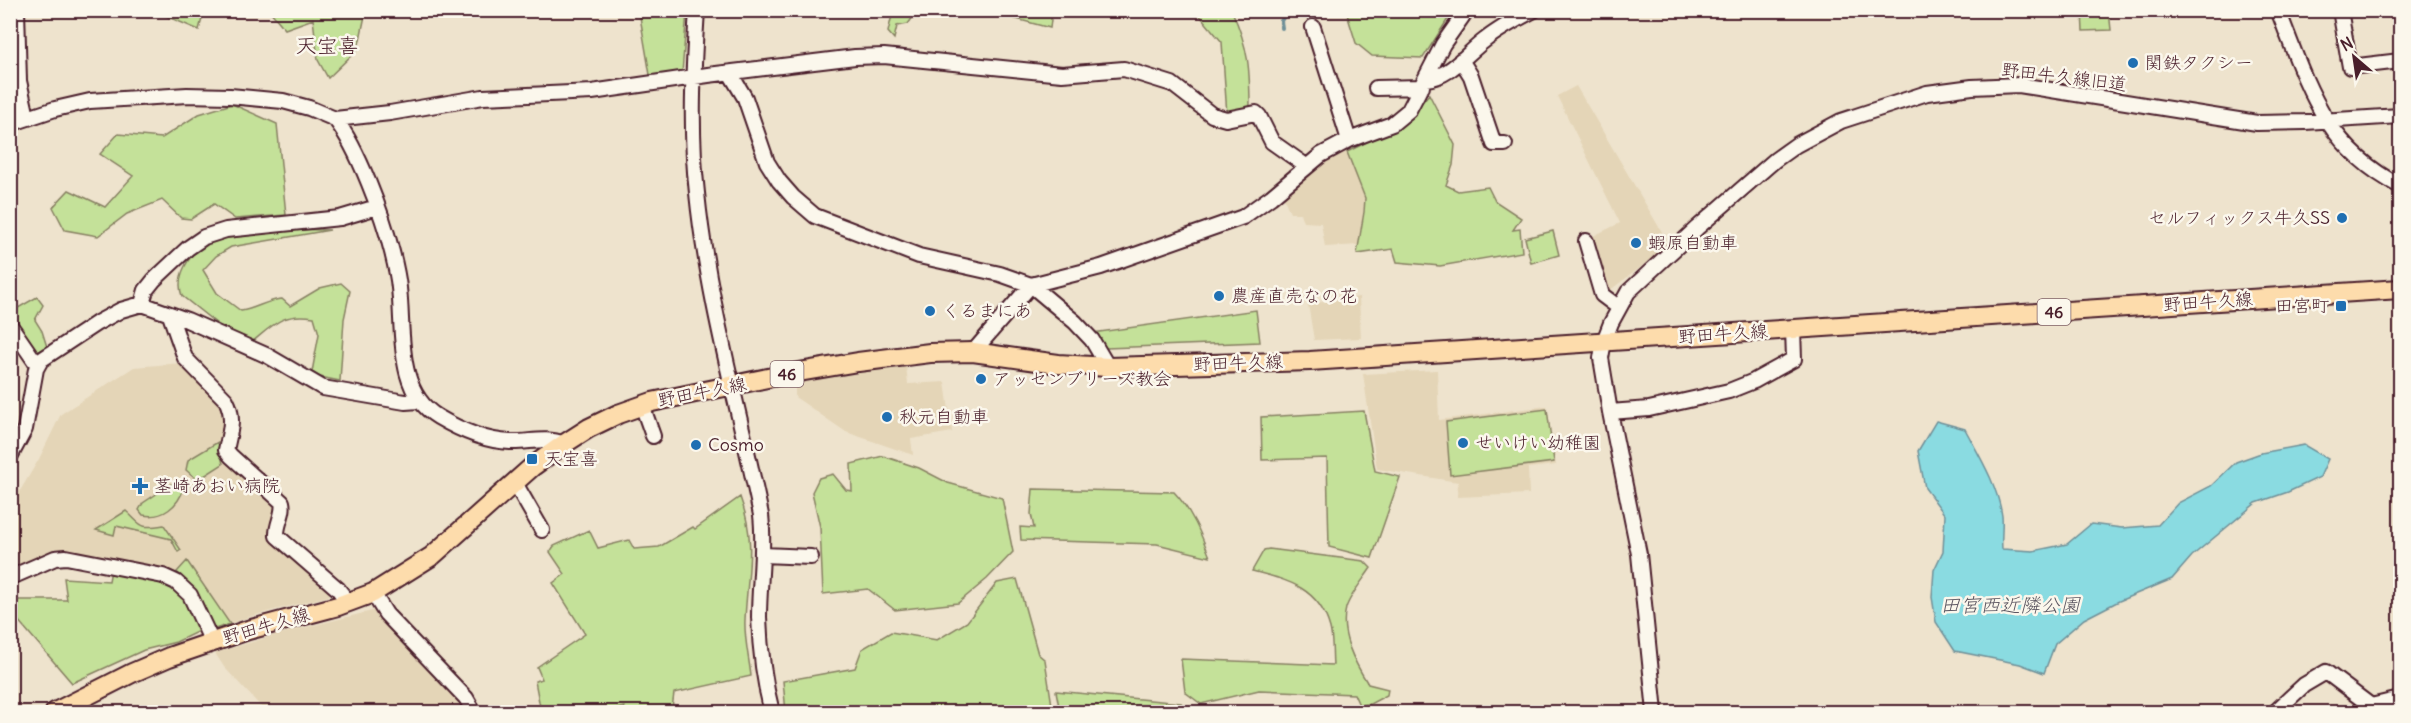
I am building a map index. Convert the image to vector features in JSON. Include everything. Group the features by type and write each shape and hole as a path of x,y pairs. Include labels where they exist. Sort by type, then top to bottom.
{"main road":[{"name":"野田牛久線","path":"56,712 132,673 212,642 349,603 373,593 432,556 514,483 564,444 589,428 642,405 858,362 930,353 973,352 1058,364 1108,367 1310,361 1793,329 1885,329 2400,289"}],"street":[{"path":"17,10 19,81 27,117"},
{"path":"697,10 692,78 694,157 699,215 707,266 761,515 763,555 759,615 760,639 767,693 772,712"},
{"path":"973,352 1031,285 1101,267 1243,218 1271,198 1321,155 1349,140 1378,131 1403,116 1409,110 1424,83 1443,44 1467,10"},
{"path":"1376,88 1424,83 1439,78 1485,39 1534,10"},
{"path":"2278,10 2312,95 2326,121 2358,158 2400,186"},
{"path":"2340,10 2350,67 2400,61"},
{"path":"1313,27 1349,140"},
{"path":"335,119 390,113 483,97 592,92 855,57 884,56 1052,73 1124,69 1172,84 1212,116 1226,118 1256,113 1272,142 1306,166"},
{"path":"1461,60 1471,76 1494,144 1505,144"},
{"path":"730,73 745,98 767,162 779,182 815,216 919,256 1000,274 1031,285 1075,322 1092,340 1108,367"},
{"name":"野田牛久線旧道","path":"1604,341 1618,307 1628,292 1775,160 1796,145 1841,121 1927,93 1972,87 2019,85 2257,123 2400,116"},
{"path":"10,124 27,117 90,101 154,96 231,96 283,101 309,108 335,119 343,129 377,207 392,252 399,286 404,355 419,401 439,417 487,439 513,442 550,439 564,444"},
{"path":"142,304 146,290 154,280 188,248 204,237 226,230 340,218 377,207"},
{"path":"1586,241 1602,295 1609,303 1618,307"},
{"path":"10,457 25,429 39,363 56,348 96,322 121,310 142,304 187,320 268,356 323,388 405,402 419,401"},
{"path":"170,315 185,358 226,400 230,408 232,421 226,450 282,502 278,536 338,589 349,603"},
{"path":"10,325 34,360 39,363"},
{"path":"1610,412 1649,409 1685,402 1729,391 1754,381 1794,359 1793,329"},
{"path":"1604,341 1601,358 1610,412 1640,554 1655,712"},
{"path":"642,405 653,436"},
{"path":"514,483 542,530"},
{"path":"763,555 811,557"},
{"path":"10,574 16,575 56,558 66,557 163,576 186,589 212,642"},
{"path":"373,593 386,614 466,698 474,712"},
{"path":"2275,712 2304,685 2326,672 2371,706 2400,699"}],"shaded area":[{"path":"1576,86 1669,244 1606,293 1589,238 1620,223 1557,96"},
{"path":"1347,152 1365,198 1359,245 1325,247 1321,223 1303,222 1300,213 1290,213 1283,196 1329,159"},
{"path":"1359,297 1361,338 1314,340 1308,304"},
{"name":"茎崎あおい病院","path":"182,363 223,407 226,422 221,451 276,504 271,534 331,590 329,596 252,616 212,630 201,603 74,553 11,569 10,500 14,501 39,459 61,414 134,367"},
{"name":"秋元自動車","path":"906,365 908,384 945,382 952,432 911,439 913,455 846,432 795,397 795,382"},
{"name":"せいけい幼稚園","path":"1437,370 1439,420 1547,406 1556,465 1528,468 1529,494 1457,497 1458,482 1377,469 1363,374"},
{"path":"376,610 469,712 266,712 224,667 215,653 282,633"}],"green space":[{"path":"893,10 1052,11 1050,28 1005,16 916,13 908,24 897,26 894,39 888,32"},
{"path":"1346,10 1453,11 1423,58 1372,56 1356,43"},
{"path":"154,11 204,11 199,30"},
{"path":"270,11 366,11 358,49 328,78 318,60 313,19 285,29"},
{"path":"639,11 687,11 682,73 650,75"},
{"path":"1196,11 1232,11 1242,37 1247,60 1250,111 1227,115 1222,42"},
{"path":"2082,11 2109,11 2111,30 2083,31"},
{"path":"1429,94 1455,145 1453,165 1446,185 1458,191 1488,187 1495,201 1521,218 1513,230 1520,229 1522,252 1440,266 1397,262 1393,249 1357,254 1365,198 1347,152 1405,123"},
{"path":"232,104 277,124 286,215 235,219 214,204 191,219 181,218 162,200 127,214 98,236 65,230 53,207 69,190 105,207 133,176 100,154 118,134 162,138 199,114"},
{"path":"274,229 330,230 231,247 216,256 203,270 217,293 241,311 282,299 290,306 320,288 341,283 350,291 344,319 340,381 320,377 312,372 319,334 314,317 287,318 273,325 251,343 231,335 182,296 180,281 184,267 193,254 205,244 228,236"},
{"path":"1553,231 1559,255 1531,263 1525,238"},
{"path":"37,297 43,305 35,320 42,331 47,347 36,353 11,312"},
{"path":"1256,310 1260,342 1106,348 1092,333"},
{"path":"1547,409 1554,462 1450,475 1446,422"},
{"path":"1364,411 1375,471 1400,477 1372,558 1329,547 1327,458 1262,460 1261,417"},
{"path":"218,442 223,464 198,480 186,470 188,460"},
{"path":"883,456 919,468 948,483 1002,498 1013,552 987,579 958,603 895,610 868,589 823,594 820,527 812,492 819,478 833,474 846,490 852,491 851,464"},
{"path":"176,481 180,482 184,488 174,506 157,515 143,515 139,510 143,503"},
{"path":"1033,489 1174,492 1191,515 1210,557 1157,544 1021,540 1020,527 1034,528 1031,514"},
{"path":"740,497 750,544 745,627 751,676 674,693 672,709 627,712 624,707 608,712 541,712 535,681 542,679 537,667 585,634 553,583 565,574 550,552 554,546 589,530 598,548 629,540 634,549 659,547 693,527 695,529"},
{"path":"126,511 142,525 149,527 164,525 181,550 178,552 171,539 116,526 114,535 96,530"},
{"path":"1264,550 1364,561 1371,568 1346,608 1344,618 1346,638 1353,658 1368,684 1388,689 1387,695 1370,704 1359,705 1354,694 1259,690 1201,704 1185,692 1181,659 1333,665 1330,628 1318,603 1310,594 1289,582 1252,571"},
{"path":"187,561 230,624 212,630 194,591 177,572"},
{"path":"111,570 162,581 180,591 201,630 176,642 144,650 72,683 11,612 10,600 67,600 64,578 109,581"},
{"path":"1017,579 1038,654 1045,660 1053,712 786,712 783,681 855,668 862,649 891,632 937,640 967,622 997,583"},
{"path":"1056,691 1181,703 1193,712 1060,712"}],"water":[{"name":"田宮西近隣公園","path":"1936,421 1965,429 1982,460 2000,505 2002,549 2033,551 2067,544 2091,524 2122,528 2158,525 2178,503 2211,486 2236,462 2261,453 2304,445 2328,459 2320,477 2288,492 2256,503 2192,556 2172,579 2119,601 2084,619 2055,644 2044,673 2020,664 1955,651 1936,622 1932,597 1934,570 1943,551 1945,515 1925,488 1918,451"}],"waterway":[{"path":"1282,28 1281,21 1288,10"}],"place":[{"name":"関鉄タクシー","path":"2133,63"},
{"name":"セルフィックス牛久SS","path":"2342,218"},
{"name":"蝦原自動車","path":"1636,243"},
{"name":"農産直売なの花","path":"1219,296"},
{"name":"田宮町","path":"2341,306"},
{"name":"くるまにあ","path":"930,311"},
{"name":"アッセンブリーズ教会","path":"981,379"},
{"name":"秋元自動車","path":"887,417"},
{"name":"せいけい幼稚園","path":"1463,443"},
{"name":"Cosmo","path":"696,445"},
{"name":"天宝喜","path":"532,459"},
{"name":"茎崎あおい病院","path":"140,486"}],"district":[{"name":"天宝喜","path":"327,46"}]}
